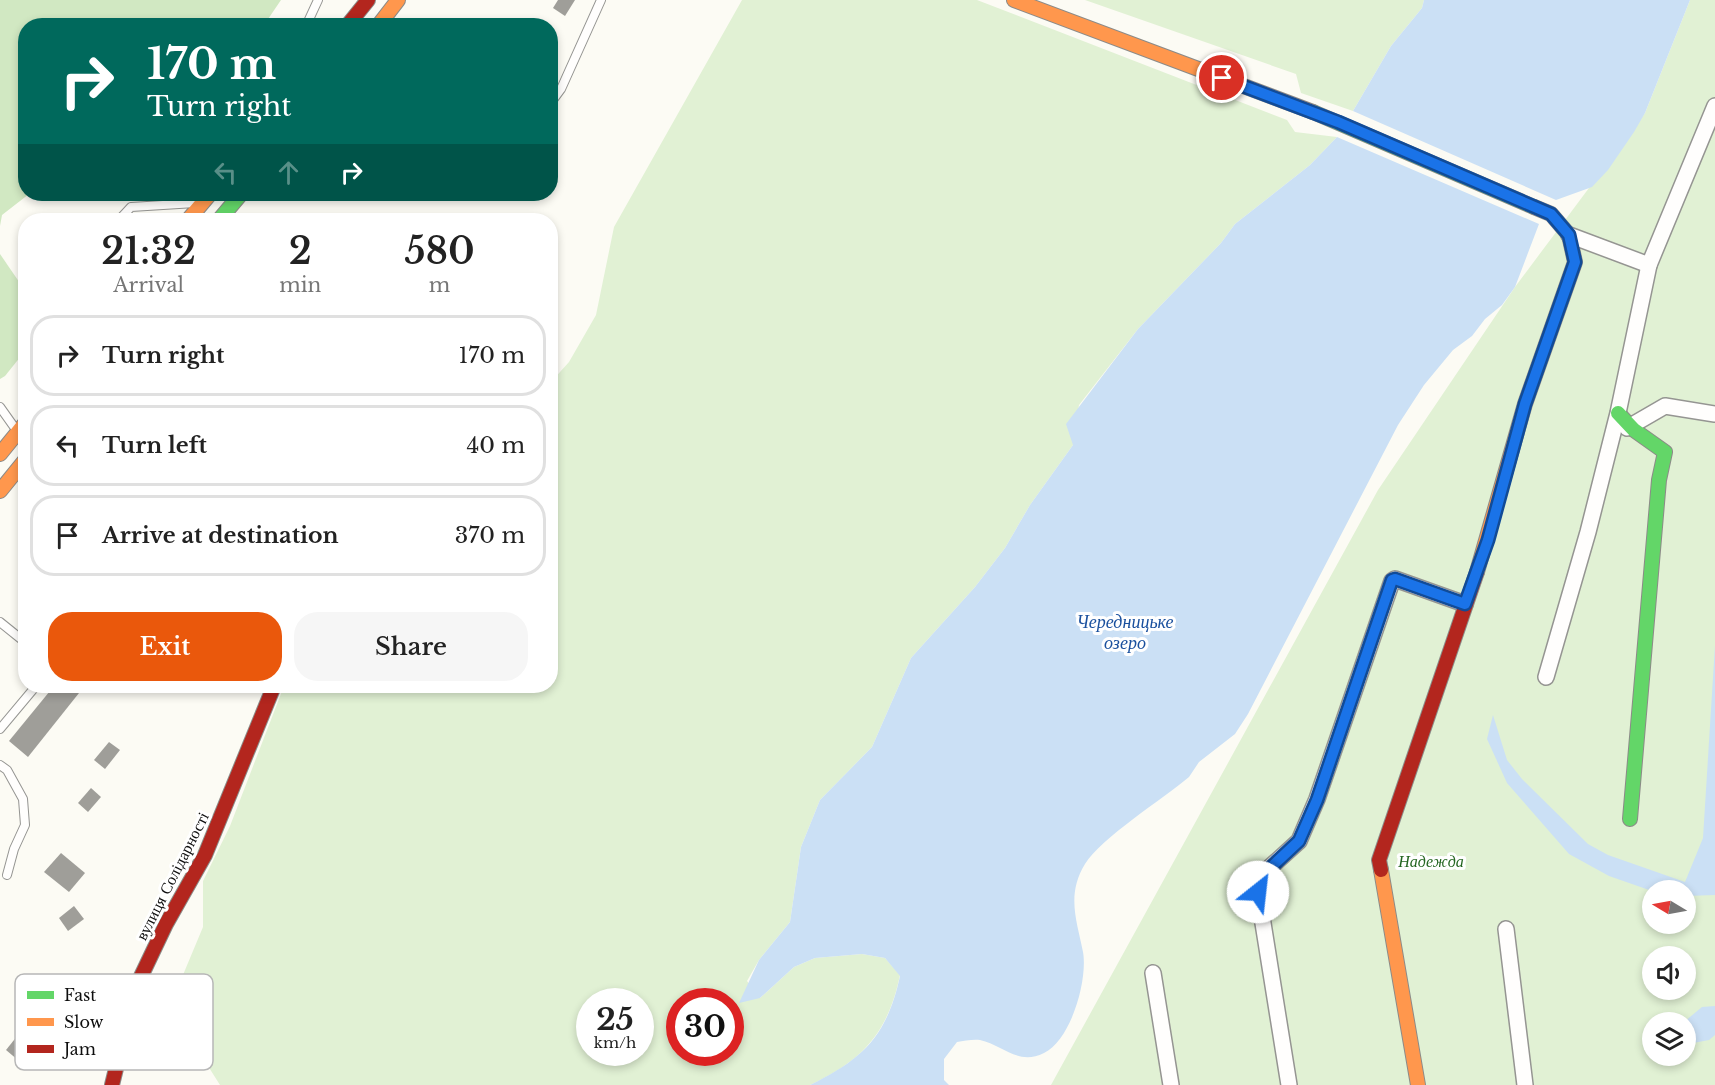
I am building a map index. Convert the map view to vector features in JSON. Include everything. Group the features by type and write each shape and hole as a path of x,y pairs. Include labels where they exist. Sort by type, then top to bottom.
{"street":[{"path":"353,18 368,0"},
{"path":"384,18 398,0"},
{"path":"1014,0 1338,122 1551,214 1569,235 1575,262 1525,404 1488,540 1379,860 1418,1085"},
{"path":"1546,677 1588,532 1618,413 1649,265 1715,106"},
{"path":"194,213 204,201"},
{"path":"225,213 235,201"},
{"path":"1569,235 1649,265"},
{"path":"1627,428 1665,406 1715,414"},
{"path":"1618,413 1627,428 1648,437 1665,452 1659,480 1630,819"},
{"path":"0,454 18,432"},
{"path":"0,491 18,469"},
{"path":"1289,1085 1258,892 1259,882 1268,870 1299,841 1317,800 1392,580 1395,579 1465,604"},
{"name":"вулиця Солідарності","path":"142,974 166,924 205,855 271,693"},
{"path":"1506,929 1526,1085"},
{"path":"1154,973 1171,1085"},
{"name":"вулиця Солідарності","path":"112,1085 116,1070"}],"lane":[{"path":"310,18 318,0"},
{"path":"558,93 601,0"},
{"path":"125,213 131,207 181,201"},
{"path":"0,407 18,423"},
{"path":"0,622 18,637"},
{"path":"0,729 30,693"},
{"path":"0,765 8,770 23,799 26,825 14,849 8,875"}],"green space":[{"path":"0,0 281,0 269,18 18,18 18,201 20,201 2,215 0,226"},
{"path":"742,0 977,0 1287,120 1295,132 1337,137 1310,165 1235,224 1221,243 1138,329 1079,405 1073,445 1030,505 1005,548 975,587 911,658 872,747 820,800 801,847 790,922 759,960 747,981 760,998 794,967 815,958 862,954 885,958 900,975 895,995 880,1029 858,1055 828,1076 810,1085 220,1085 211,1070 213,1070 213,974 183,974 203,927 203,881 230,826 281,693 558,693 558,374 569,362 596,315 614,227"},
{"path":"1085,0 1424,0 1422,8 1391,46 1353,111 1301,93 1296,74"},
{"name":"Надежда","path":"1690,0 1715,0 1715,1085 1051,1085 1378,490 1515,287 1645,113"},
{"path":"0,254 18,280 18,360 0,379"}],"water":[{"path":"1424,0 1690,0 1645,113 1634,132 1608,170 1592,187 1556,200 1353,111 1391,46 1422,8"},
{"name":"Чередницьке озеро","path":"1337,137 1539,224 1515,287 1502,305 1485,319 1472,336 1453,350 1424,385 1398,425 1248,714 1235,734 1199,762 1189,777 1104,843 1085,864 1079,875 1074,897 1083,952 1083,978 1070,1023 1054,1046 1044,1053 1026,1057 1018,1056 980,1040 957,1042 944,1059 944,1080 949,1085 810,1085 845,1065 870,1043 888,1015 900,976 885,958 862,954 815,958 794,967 760,998 744,1002 744,992 759,960 790,922 801,847 820,800 872,747 911,658 975,587 1005,548 1030,505 1073,445 1066,424 1138,329 1221,243 1235,224 1310,165"},
{"path":"1715,645 1715,895 1696,896 1696,880 1686,880 1703,838"},
{"path":"1493,715 1507,760 1522,779 1588,844 1608,855 1679,880 1642,880 1642,888 1609,876 1569,854 1507,783 1487,739"},
{"path":"1715,1006 1715,1035 1709,1040 1696,1042 1696,1012 1702,1007"}],"building":[{"path":"558,0 575,0 565,16 553,8"},
{"path":"48,693 79,693 28,757 9,741"},
{"path":"109,742 120,750 105,769 94,760"},
{"path":"91,788 101,797 88,812 78,803"},
{"path":"61,853 85,873 69,892 44,872"},
{"path":"74,906 84,919 68,931 59,918"},
{"path":"15,1039 15,1058 6,1050"}],"traffic: fast":[{"path":"1313,112 1534,207"},
{"path":"225,213 235,201"},
{"path":"1618,413 1634,430 1665,452 1659,480 1630,819"}],"traffic: slow":[{"path":"384,18 398,0"},
{"path":"1014,0 1313,112"},
{"path":"194,213 204,201"},
{"path":"1477,572 1525,404 1575,262 1569,235 1551,214 1534,207"},
{"path":"0,454 18,432"},
{"path":"0,491 18,469"},
{"path":"1381,870 1418,1085"}],"traffic: jam":[{"path":"353,18 368,0"},
{"path":"1381,870 1379,860 1477,572"},
{"path":"142,974 166,924 205,855 271,693"},
{"path":"112,1085 116,1070"}],"route":[{"path":"1222,78 1338,122 1551,214 1569,235 1574,248 1575,262 1525,404 1488,540 1465,604 1395,579 1392,580 1317,800 1299,841 1268,870 1259,882 1258,892"}]}
